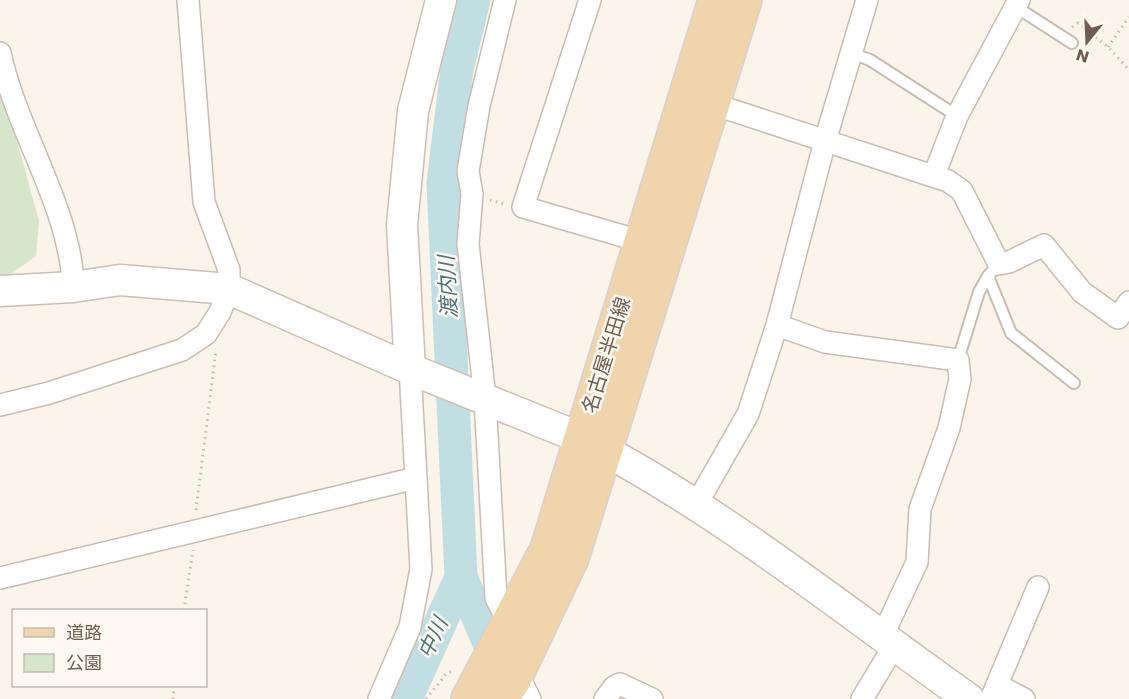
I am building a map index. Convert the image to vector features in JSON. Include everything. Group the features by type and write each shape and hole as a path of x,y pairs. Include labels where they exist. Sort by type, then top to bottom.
{"main road":[{"name":"名古屋半田線","path":"502,688 572,558 593,444 640,241 715,0"},
{"name":"名古屋半田線","path":"502,688 504,634 547,549 593,444 713,104 745,0"}],"street":[{"path":"0,405 49,393 182,351 206,334 213,324 229,289 229,270 204,202 188,0"},
{"path":"379,699 410,627 421,569 416,478 417,372 402,225 413,111 441,0"},
{"path":"504,634 496,598 477,395 468,244 472,194 468,171 479,106 505,0"},
{"path":"590,0 523,207 640,241"},
{"path":"696,505 748,414 777,325 825,141 867,0"},
{"path":"934,174 957,116 1017,3"},
{"path":"0,53 14,100 71,252 73,287"},
{"path":"713,104 934,174 962,190 994,270 1044,245 1082,292 1118,318 1129,302"},
{"path":"0,291 73,287 120,280 229,289 417,372 593,444 696,505 969,699"},
{"path":"777,325 825,342 958,360 960,379 949,428 920,509 917,562 888,642 862,699"},
{"path":"0,578 416,478"},
{"path":"1024,699 994,692 1038,587"},
{"path":"605,699 614,687 620,684 652,699"}],"lane":[{"path":"1017,3 1069,40"},
{"path":"851,53 870,60 957,116"},
{"path":"958,360 979,292 994,270"},
{"path":"994,270 1011,333 1074,383"}],"path":[{"path":"1108,47 1129,17"},
{"path":"1069,40 1070,28 1078,23 1108,47 1129,70"},
{"path":"472,194 523,207"},
{"path":"184,609 218,334 213,324"}],"green space":[{"path":"0,79 39,221 36,256 0,282"}],"waterway":[{"name":"渡内川","path":"474,0 457,69 443,183 461,577 502,674"},
{"name":"中川","path":"406,699 461,577"}]}
